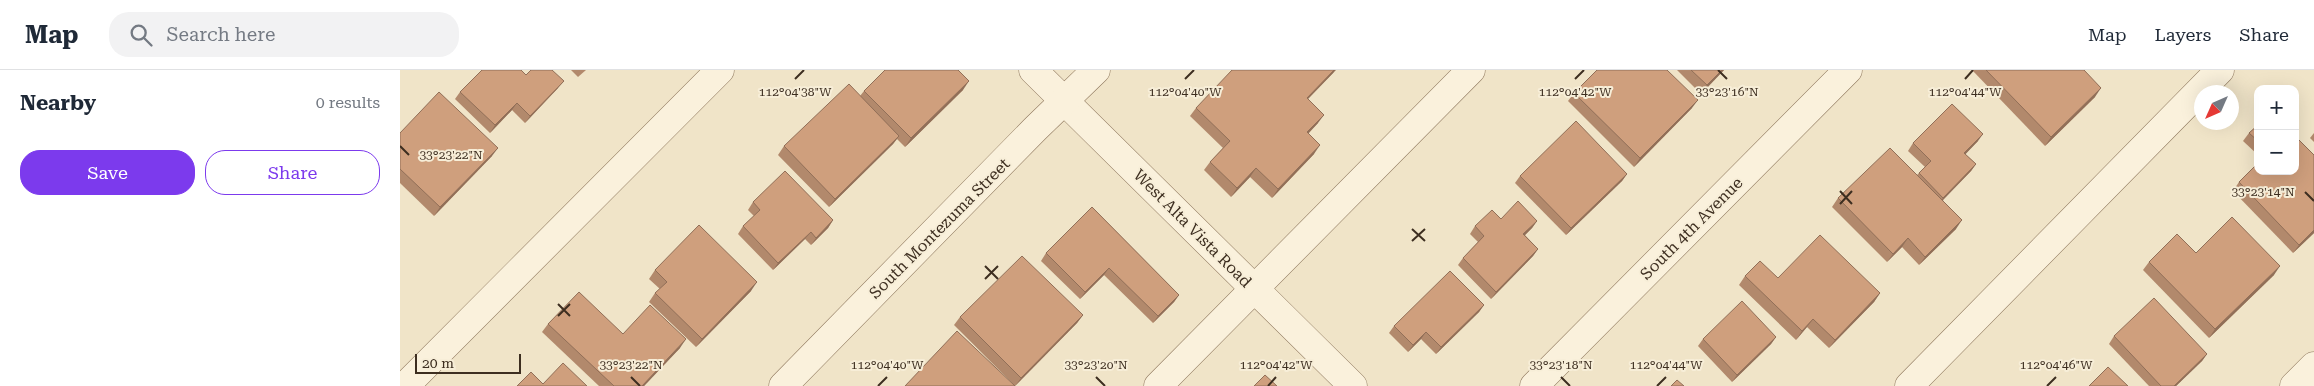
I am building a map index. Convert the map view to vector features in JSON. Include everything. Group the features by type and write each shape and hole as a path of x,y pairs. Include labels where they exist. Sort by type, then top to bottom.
{"street":[{"path":"405,386 720,70"},
{"name":"West Alta Vista Road","path":"1033,70 1353,386"},
{"name":"South Montezuma Street","path":"783,386 1096,70"},
{"path":"1158,386 1472,70"},
{"name":"South 4th Avenue","path":"1534,386 1848,70"},
{"path":"1909,386 2220,70"},
{"path":"2294,386 2314,366"}],"building":[{"path":"482,70 521,70 526,75 531,70 552,70 564,81 530,116 517,103 495,125 460,92"},
{"path":"885,70 958,70 969,81 911,138 864,91"},
{"path":"1232,70 1334,70 1307,98 1324,115 1307,132 1320,145 1278,189 1256,168 1237,188 1210,162 1230,141 1196,108"},
{"path":"1597,70 1667,70 1698,100 1640,158 1574,93"},
{"path":"1691,70 1722,70 1707,85"},
{"path":"1986,70 2084,70 2101,88 2051,137"},
{"path":"849,84 899,136 835,199 784,146"},
{"path":"439,92 498,148 440,207 400,169 400,133"},
{"path":"1952,104 1983,134 1964,153 1976,164 1943,198 1919,173 1931,161 1913,143"},
{"path":"1576,121 1627,174 1571,228 1520,176"},
{"path":"2254,129 2254,137 2249,133"},
{"path":"2299,140 2314,155 2314,230 2299,245 2239,182 2254,167 2254,175 2299,175"},
{"path":"1890,148 1962,220 1925,257 1908,238 1893,254 1838,198"},
{"path":"785,171 833,220 816,238 811,232 778,263 743,226 760,210 753,202"},
{"path":"1518,201 1537,221 1523,234 1538,249 1496,292 1463,258 1484,236 1475,226 1492,210 1501,219"},
{"path":"1092,207 1179,295 1158,316 1109,268 1085,292 1046,253"},
{"path":"2232,217 2280,266 2215,329 2149,262 2177,234 2196,253"},
{"path":"699,225 757,282 702,339 655,293 667,282 655,270"},
{"path":"1820,235 1880,293 1835,340 1813,319 1802,331 1745,276 1760,261 1778,278"},
{"path":"1022,256 1083,315 1021,378 960,317"},
{"path":"1450,271 1484,305 1441,347 1426,332 1413,345 1394,326"},
{"path":"579,292 623,334 650,305 686,339 642,386 614,386 548,324"},
{"path":"2154,298 2207,354 2174,386 2161,386 2114,336"},
{"path":"1742,301 1776,337 1737,375 1703,339"},
{"path":"957,331 1015,386 905,386"},
{"path":"563,363 587,386 517,386 531,372 543,384"},
{"path":"2108,367 2128,386 2089,386"},
{"path":"1265,375 1277,386 1254,386"},
{"path":"1677,380 1684,386 1671,386"}]}
